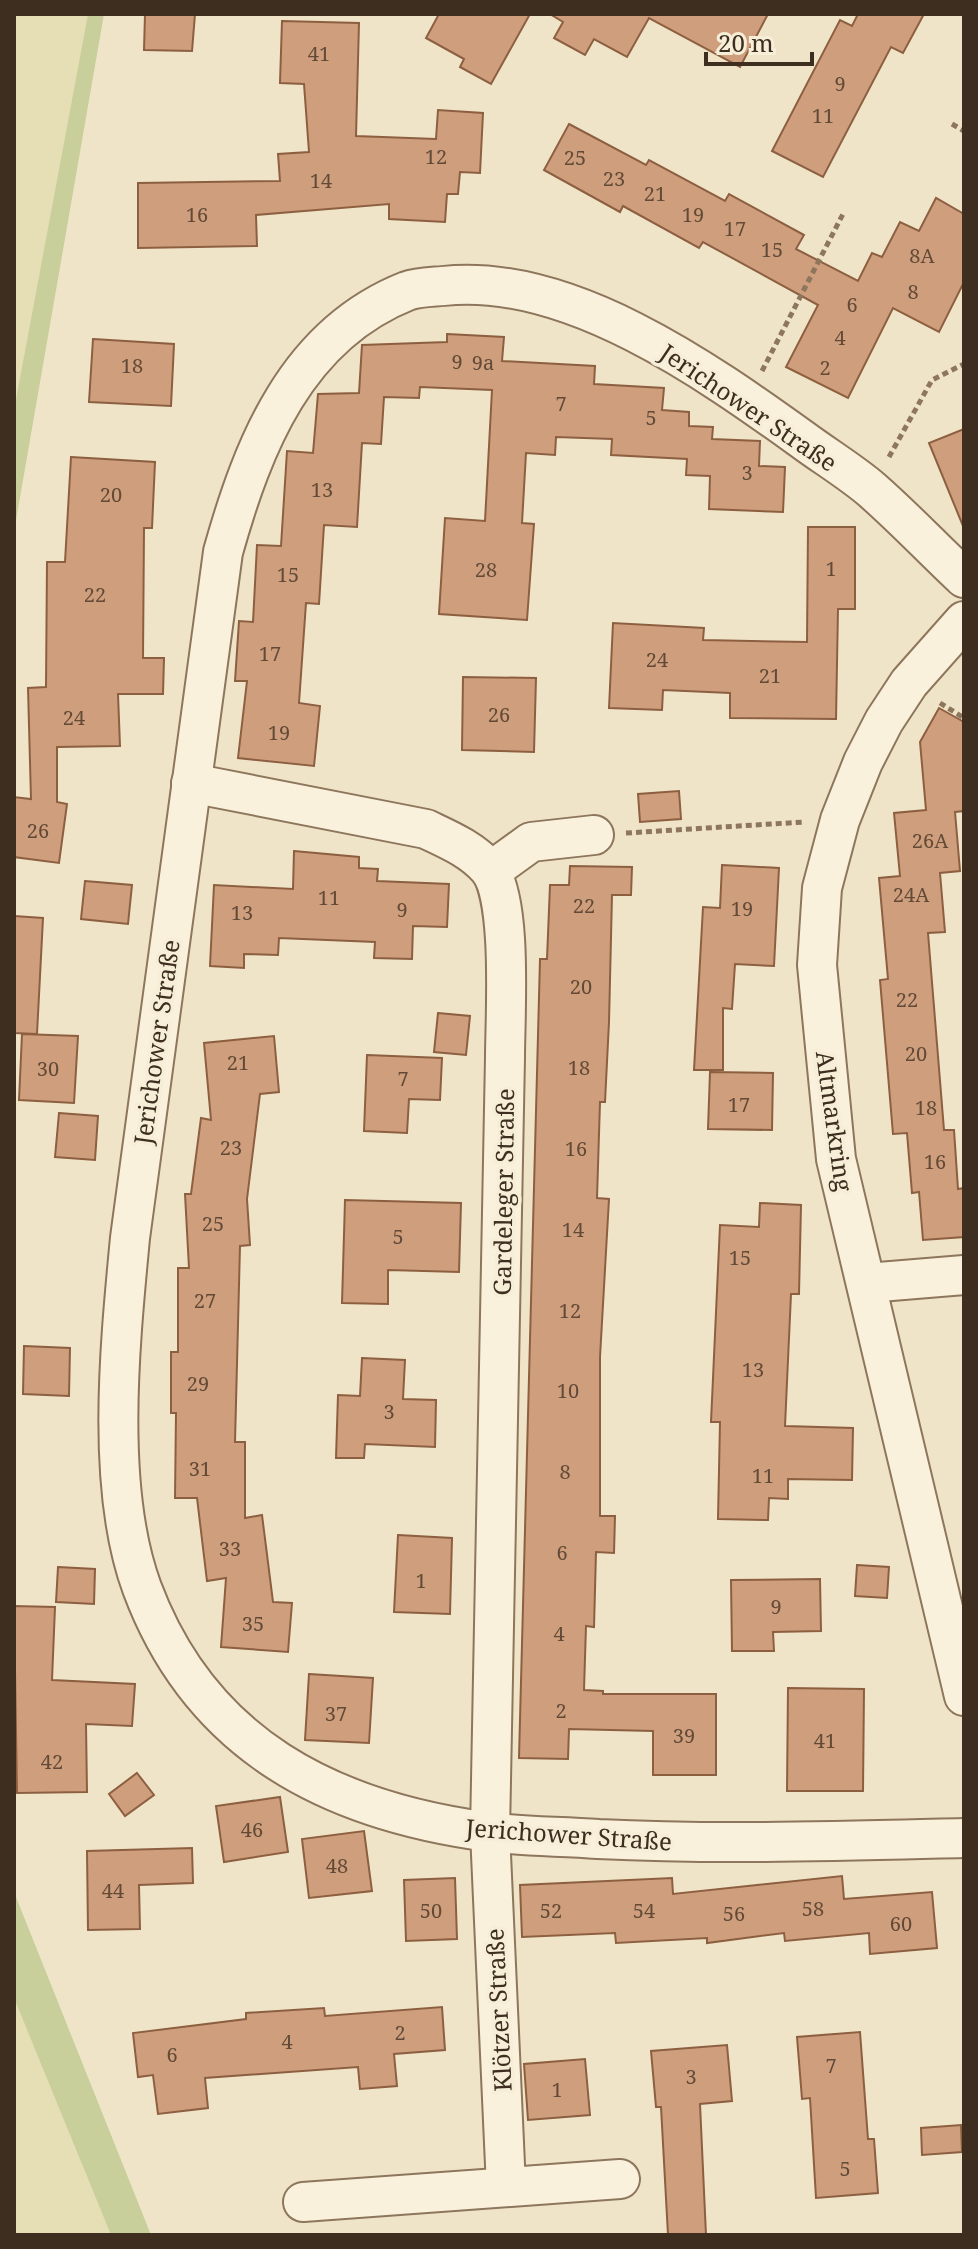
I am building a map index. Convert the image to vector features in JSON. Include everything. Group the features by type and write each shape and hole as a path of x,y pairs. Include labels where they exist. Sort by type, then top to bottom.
{"street":[{"name":"Jerichower Straße","path":"964,578 870,489 747,400 644,338 574,306 517,289 459,284 410,290 362,314 323,346 291,385 263,433 243,480 223,552 130,1238 120,1340 119,1430 124,1498 142,1587 179,1665 223,1720 264,1755 329,1792 388,1813 490,1832 708,1845 964,1838"},
{"name":"Altmarkring","path":"964,621 909,683 884,721 840,820 822,888 817,965 836,1159 964,1696"},
{"path":"191,783 426,829 461,845 491,871 531,842 594,835"},
{"name":"Gardeleger Straße","path":"490,1832 506,967 502,909 491,871"},
{"path":"867,1283 964,1275"},
{"name":"Klötzer Straße","path":"490,1832 506,2187"},
{"path":"303,2202 620,2179"}],"path":[{"path":"952,124 964,131"},
{"path":"747,400 844,212"},
{"path":"870,489 932,380 964,364"},
{"path":"594,835 840,820"}],"shaded area":[{"path":"14,14 88,14 14,410"},
{"path":"14,1998 111,2235 14,2235"}],"green space":[{"path":"88,14 104,14 14,532 14,410"},
{"path":"14,1892 151,2235 111,2235 14,1998"}],"building":[{"path":"145,14 195,14 192,51 144,50"},
{"path":"439,14 530,14 491,84 460,67 464,59 426,38"},
{"path":"550,14 768,14 740,67 649,18 627,57 594,39 585,55 554,38 563,22"},
{"path":"858,14 924,14 903,53 891,47 823,177 772,151 840,20 852,26"},
{"path":"282,21 359,23 356,136 436,139 438,110 483,113 480,173 460,172 458,194 447,194 445,222 389,219 389,204 256,215 257,246 138,248 138,183 280,181 278,154 309,152 304,84 280,83"},
{"path":"569,124 646,165 649,160 725,201 729,194 804,235 796,249 858,281 872,253 882,257 900,222 919,231 936,198 964,214 964,282 939,332 893,308 848,398 786,367 818,305 703,242 699,248 623,206 620,212 544,170"},
{"path":"447,334 504,337 502,361 595,366 594,384 664,388 662,410 689,412 689,426 713,427 712,439 760,441 759,466 785,467 783,512 709,509 710,476 686,475 687,459 611,455 612,439 556,437 555,455 526,453 522,523 534,524 527,620 439,614 445,518 485,521 492,390 420,387 419,398 384,397 381,444 362,443 357,527 324,525 319,604 306,603 299,703 320,706 314,766 238,758 247,681 235,681 239,621 253,622 257,545 281,546 287,451 313,453 318,394 359,393 362,345 447,342"},
{"path":"93,339 174,344 171,406 89,402"},
{"path":"964,429 964,525 963,526 929,443"},
{"path":"71,457 155,462 152,528 144,528 143,658 164,658 163,694 118,694 120,746 57,747 57,802 67,804 59,863 14,857 14,797 31,799 28,688 46,687 47,562 65,562"},
{"path":"808,527 855,527 855,609 838,609 836,719 730,718 730,693 663,690 662,710 609,708 613,623 704,628 703,640 807,642"},
{"path":"463,677 536,678 534,752 462,750"},
{"path":"939,708 964,722 964,811 955,812 960,871 940,873 945,932 928,933 944,1130 954,1130 958,1189 964,1188 964,1237 923,1240 919,1192 912,1193 907,1133 893,1134 880,980 888,979 879,878 900,876 894,813 926,810 920,742"},
{"path":"679,791 681,819 640,822 638,794"},
{"path":"294,851 359,857 359,868 378,869 377,881 449,884 447,927 413,926 412,959 374,958 375,942 279,938 278,955 244,954 244,968 210,966 214,885 293,889"},
{"path":"722,865 779,868 774,966 735,964 732,1009 723,1008 723,1070 694,1070 703,907 720,908"},
{"path":"570,866 632,867 631,895 612,895 609,1022 605,1102 600,1102 597,1198 609,1199 600,1357 600,1516 615,1516 614,1553 596,1552 594,1627 586,1626 584,1690 603,1691 603,1694 716,1694 716,1775 653,1775 653,1731 569,1729 568,1759 519,1758 540,959 547,959 550,885 569,885"},
{"path":"85,881 132,885 128,924 81,919"},
{"path":"14,916 43,918 37,1034 14,1033"},
{"path":"438,1013 470,1016 466,1055 434,1052"},
{"path":"22,1034 78,1036 74,1103 19,1100"},
{"path":"274,1036 279,1092 260,1094 247,1199 250,1245 240,1246 235,1442 245,1442 245,1518 262,1515 273,1602 292,1603 288,1652 221,1647 226,1578 207,1581 197,1498 175,1498 176,1413 171,1413 171,1352 178,1352 178,1268 189,1268 185,1194 191,1194 201,1118 211,1120 204,1043"},
{"path":"367,1055 442,1058 440,1100 409,1099 407,1133 364,1131"},
{"path":"710,1072 773,1073 772,1130 708,1129"},
{"path":"59,1113 98,1116 95,1160 55,1157"},
{"path":"345,1200 461,1203 459,1272 388,1270 388,1304 342,1303"},
{"path":"760,1203 801,1205 799,1294 791,1294 785,1426 853,1428 852,1480 788,1479 788,1499 769,1498 768,1520 718,1519 720,1422 711,1422 720,1225 759,1227"},
{"path":"24,1346 70,1348 69,1396 23,1394"},
{"path":"362,1358 405,1360 403,1399 436,1400 435,1447 365,1444 364,1458 336,1458 338,1395 360,1396"},
{"path":"398,1535 452,1538 450,1614 394,1612"},
{"path":"857,1565 889,1567 887,1598 855,1596"},
{"path":"58,1567 95,1569 94,1604 56,1602"},
{"path":"820,1579 821,1631 773,1632 774,1651 732,1651 731,1580"},
{"path":"14,1606 55,1607 52,1680 135,1684 132,1726 86,1724 87,1792 17,1793"},
{"path":"309,1674 373,1678 369,1743 305,1740"},
{"path":"788,1688 864,1689 863,1791 787,1791"},
{"path":"137,1773 154,1795 125,1816 109,1794"},
{"path":"280,1797 288,1852 224,1862 216,1806"},
{"path":"364,1831 372,1891 309,1898 302,1839"},
{"path":"192,1848 193,1883 139,1885 140,1929 88,1930 87,1851"},
{"path":"842,1876 844,1899 932,1892 937,1948 870,1954 869,1933 785,1941 784,1933 707,1943 707,1938 616,1943 615,1933 522,1937 520,1885 672,1878 673,1894"},
{"path":"455,1878 457,1939 406,1941 404,1880"},
{"path":"442,2007 445,2050 394,2054 397,2086 360,2089 358,2067 205,2078 208,2108 158,2114 153,2075 138,2077 133,2033 246,2019 246,2013 324,2008 325,2016"},
{"path":"860,2032 868,2139 874,2139 878,2193 816,2198 810,2098 802,2099 797,2037"},
{"path":"727,2045 732,2101 700,2104 706,2235 668,2235 661,2107 656,2107 651,2051"},
{"path":"585,2059 590,2115 528,2120 524,2064"},
{"path":"961,2125 962,2152 922,2155 921,2128"}]}
